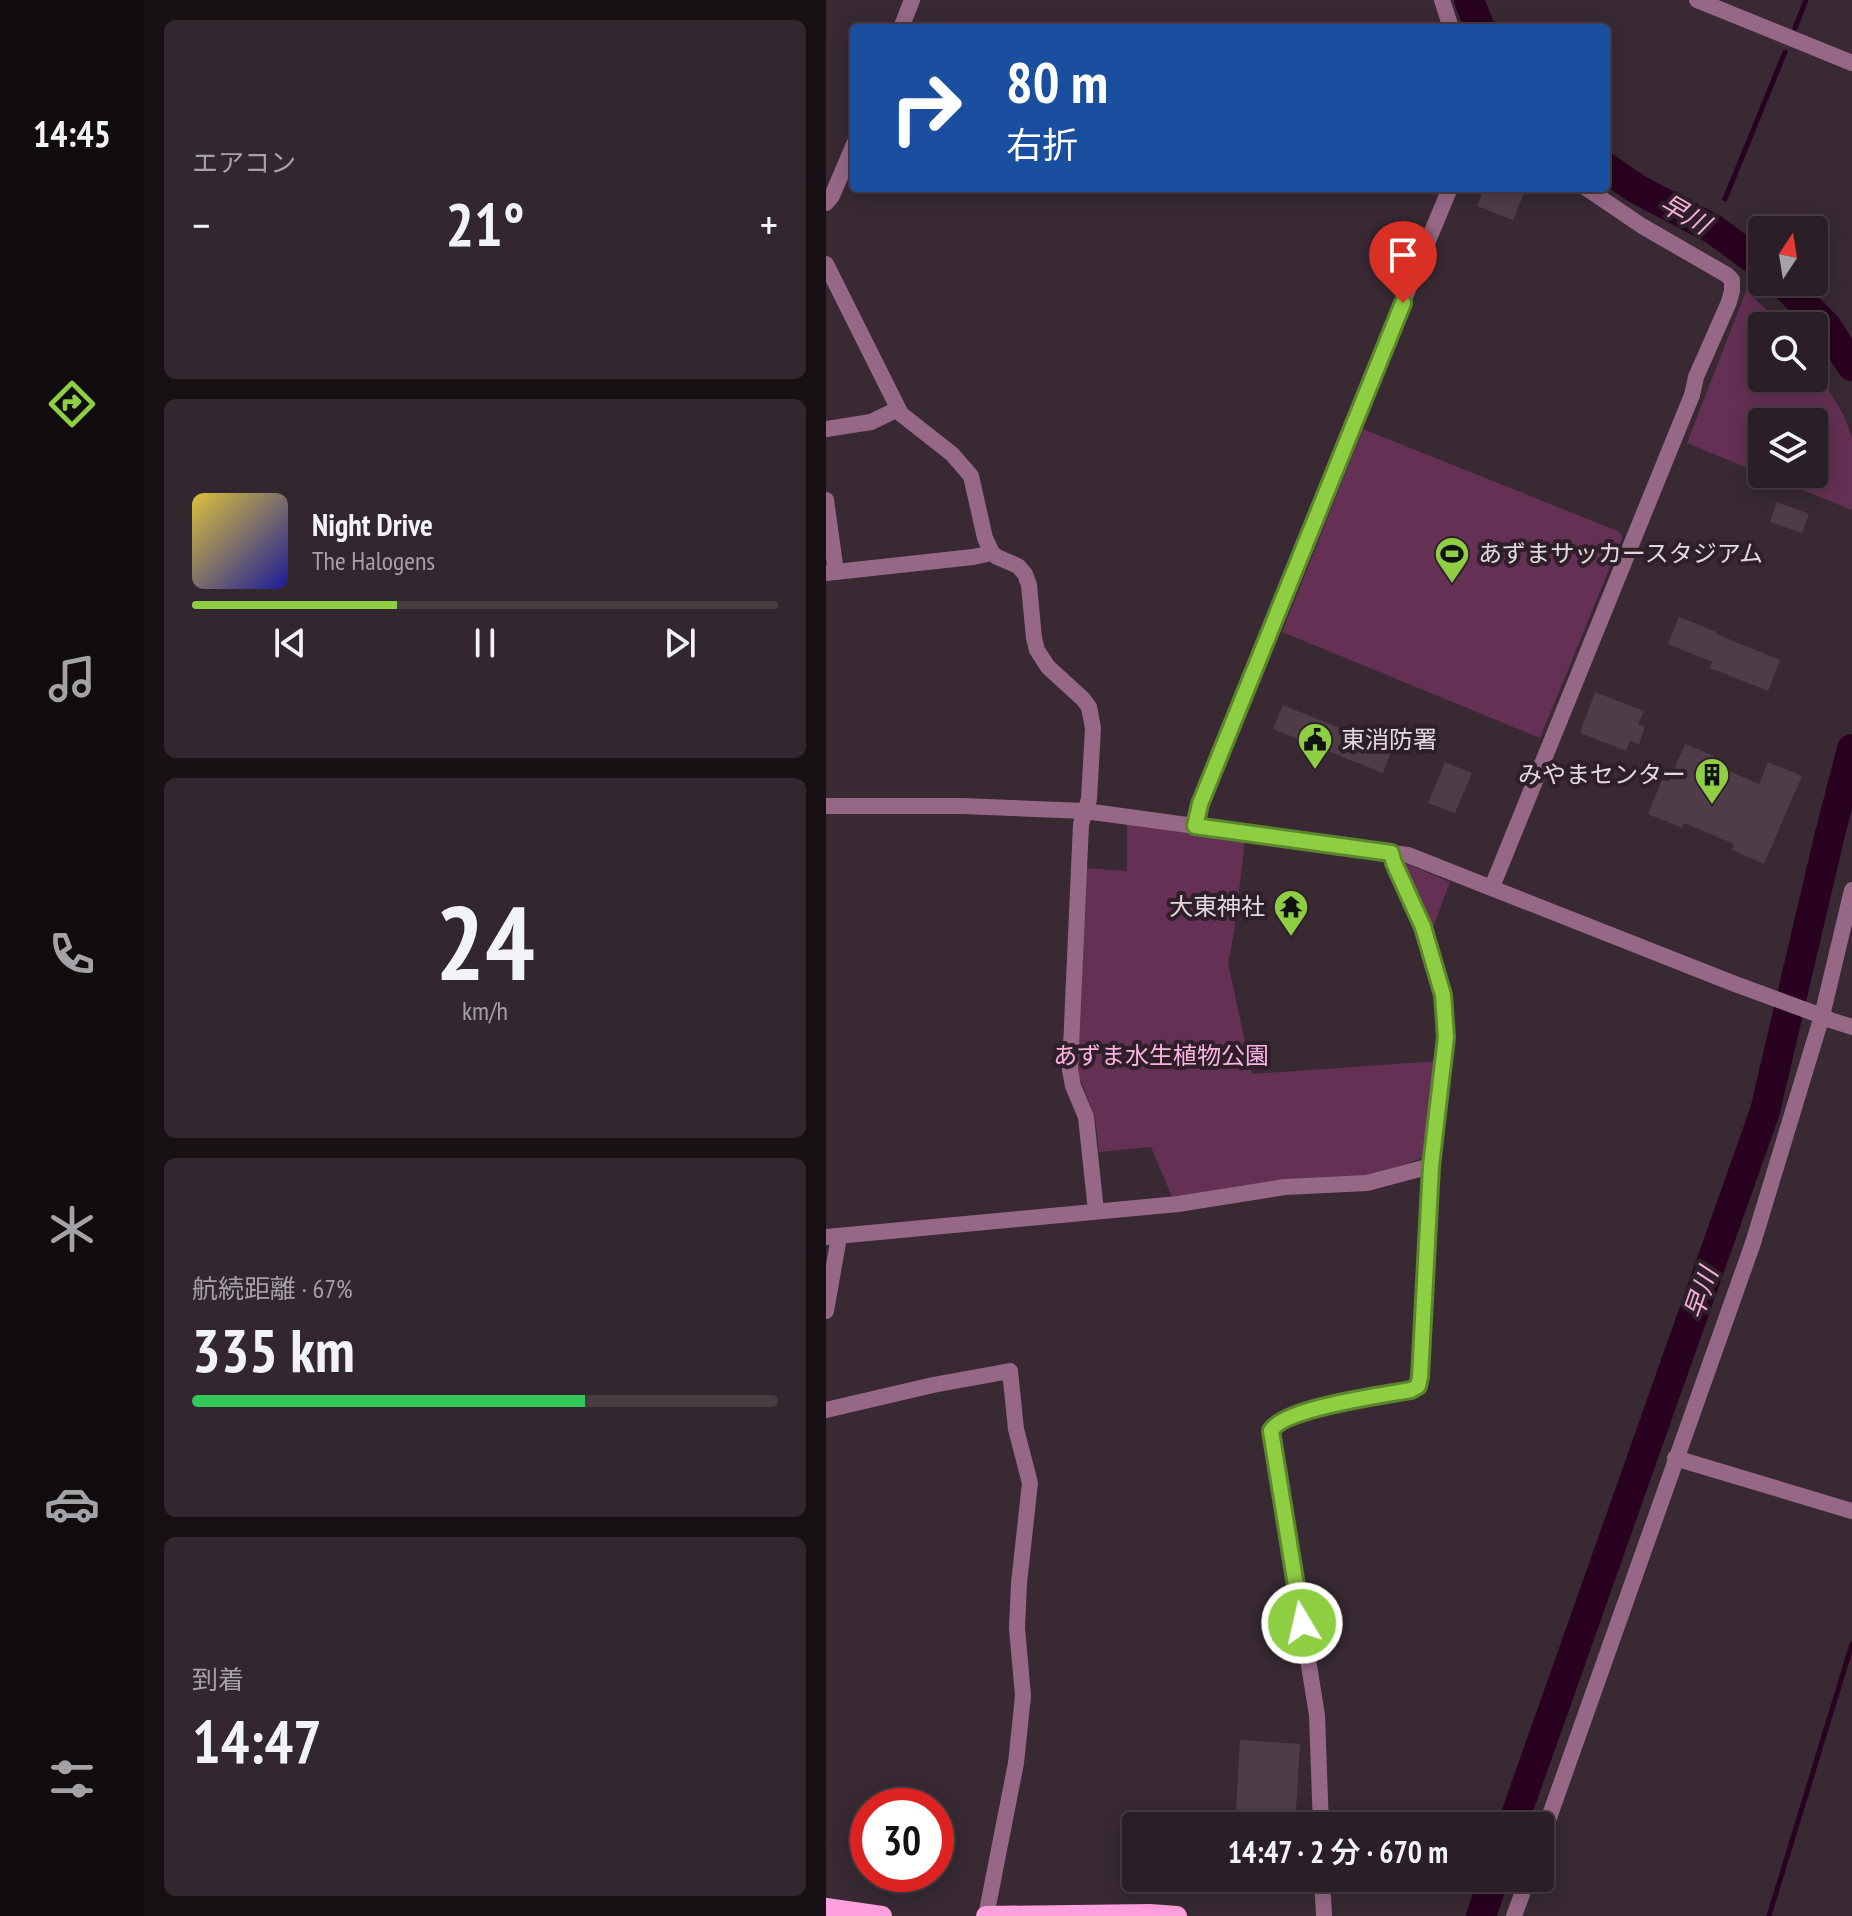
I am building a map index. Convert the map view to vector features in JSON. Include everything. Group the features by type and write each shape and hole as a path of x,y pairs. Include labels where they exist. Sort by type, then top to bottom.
{"main road":[{"path":"826,1908 882,1916"},
{"path":"986,1916 1177,1916"}],"street":[{"path":"903,24 912,0"},
{"path":"1442,0 1450,24"},
{"path":"1697,0 1852,63"},
{"path":"826,203 850,153"},
{"path":"1195,826 1211,775 1448,192"},
{"path":"1492,887 1732,291 1732,280 1727,275 1642,226 1592,192"},
{"path":"826,264 901,414 952,454 971,476 985,538 992,553 1018,566 1025,574 1037,650 1048,667 1089,707 1093,728 1089,799 1081,824 1079,848 1070,1070 1086,1117 1096,1211"},
{"path":"826,429 871,422 898,409"},
{"path":"826,500 831,573 992,553"},
{"path":"826,806 963,806 1085,811 1417,857 1765,996 1852,1027"},
{"path":"1320,1812 1317,1715 1271,1431 1279,1422 1314,1409 1411,1390 1418,1386 1420,1377 1431,1166 1446,1037 1443,995 1423,927 1391,853"},
{"path":"1551,1812 1753,1243 1852,890"},
{"path":"826,1311 832,1237 1178,1204 1285,1187 1367,1183 1431,1166"},
{"path":"826,1410 1010,1371 1016,1429 1030,1483 1017,1624 1023,1696 1016,1763 986,1916"},
{"path":"1675,1458 1852,1511"},
{"path":"1323,1892 1324,1916"},
{"path":"1514,1916 1523,1892"}],"green space":[{"path":"1746,291 1768,312 1748,312 1748,392 1828,392 1828,389 1844,416 1852,438 1852,510 1798,488 1828,488 1828,408 1748,408 1748,468 1687,443"},
{"name":"あずまサッカースタジアム","path":"1363,429 1620,532 1622,538 1540,738 1282,632"},
{"name":"あずま水生植物公園","path":"1127,825 1245,840 1228,963 1252,1074 1438,1061 1423,1158 1363,1178 1292,1179 1172,1197 1151,1147 1099,1152 1095,1118 1076,1068 1085,868 1127,871"},
{"path":"1407,864 1450,882 1432,930 1402,867"}],"building":[{"path":"1482,192 1524,192 1513,220 1477,206"},
{"path":"1777,502 1809,514 1802,533 1770,522"},
{"path":"1679,617 1780,660 1768,691 1710,668 1712,662 1668,644"},
{"path":"1595,692 1644,711 1638,724 1645,727 1639,744 1630,741 1626,751 1580,733"},
{"path":"1283,705 1392,749 1383,773 1273,729"},
{"name":"みやまセンター","path":"1685,744 1714,756 1710,763 1759,784 1768,762 1802,776 1764,864 1732,850 1734,844 1684,823 1682,828 1648,814 1662,780 1669,781"},
{"path":"1445,762 1472,773 1455,813 1428,803"},
{"path":"1240,1740 1300,1744 1296,1812 1236,1812"}],"waterway":[{"name":"早川","path":"1469,0 1478,24"},
{"path":"1795,28 1806,0"},
{"path":"1725,199 1785,52"},
{"name":"早川","path":"1610,171 1637,189 1713,229 1748,255"},
{"path":"1713,229 1716,218"},
{"name":"早川","path":"1796,296 1826,326 1852,366"},
{"name":"早川","path":"1517,1812 1765,1111 1852,749"},
{"path":"1769,1916 1852,1644"},
{"name":"早川","path":"1481,1916 1489,1892"}],"place":[{"name":"あずまサッカースタジアム","path":"1452,585"},
{"name":"東消防署","path":"1315,771"},
{"name":"みやまセンター","path":"1712,806"},
{"name":"大東神社","path":"1291,938"}],"route":[{"path":"1302,1623 1271,1431 1279,1422 1314,1409 1418,1386 1431,1166 1446,1037 1443,995 1423,927 1391,853 1195,826 1198,809 1403,303"}]}
